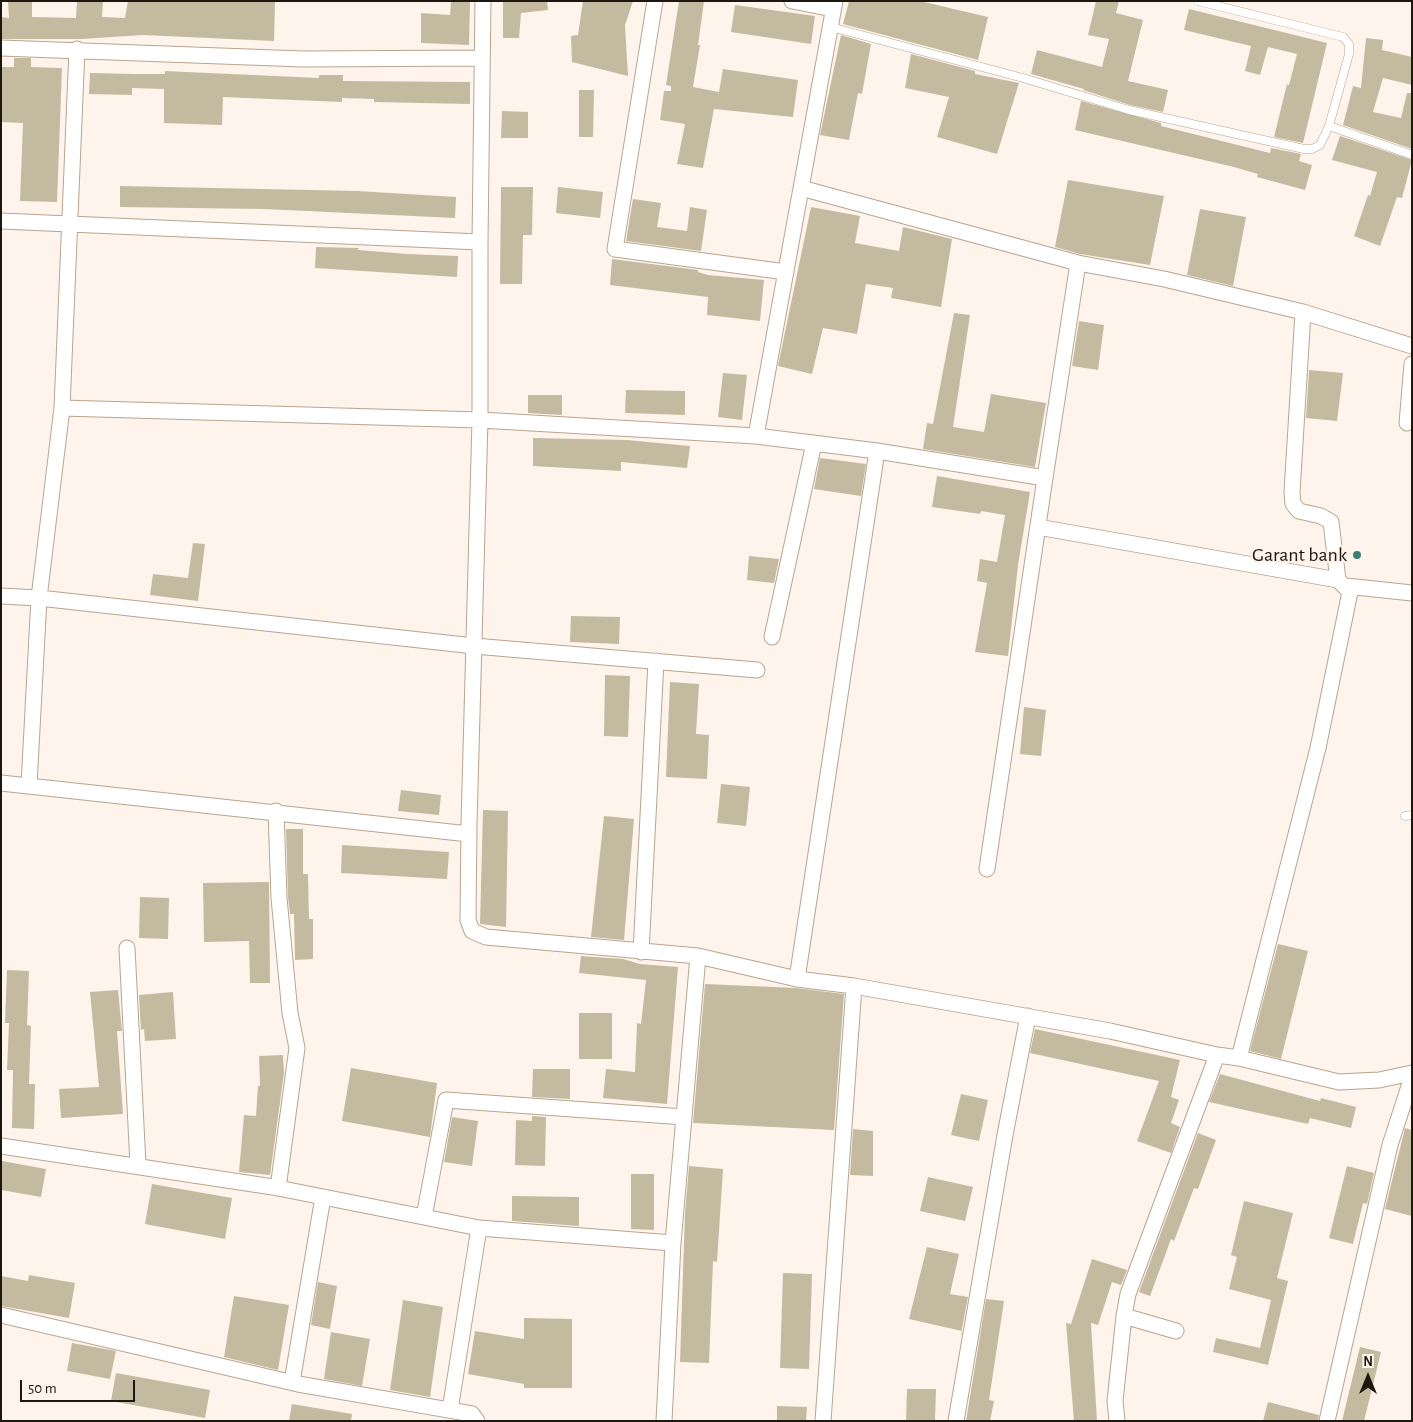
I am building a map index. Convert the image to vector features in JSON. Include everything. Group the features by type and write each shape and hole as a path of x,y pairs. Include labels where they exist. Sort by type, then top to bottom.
{"street":[{"path":"483,1 480,420 469,834 468,920 472,931 486,937 698,956 797,978 1028,1016 1239,1058 1339,1082 1378,1080 1412,1073"},
{"path":"655,1 615,249 786,272"},
{"path":"756,436 834,5 792,1"},
{"path":"1,48 77,49 303,59 482,58"},
{"path":"29,785 39,598 62,408 77,49"},
{"path":"801,188 1078,263 1164,279 1303,312 1412,346"},
{"path":"1,221 71,222 480,242"},
{"path":"987,869 1078,263"},
{"path":"1239,1058 1318,748 1350,592 1342,583 1331,522 1321,516 1299,511 1294,504 1292,492 1303,312"},
{"path":"1407,423 1412,364"},
{"path":"62,408 480,420 756,436 877,451 1045,478"},
{"path":"772,637 814,443"},
{"path":"797,978 877,451"},
{"path":"1038,527 1342,583 1412,593"},
{"path":"1,596 39,598 474,646 757,670"},
{"path":"640,952 656,661"},
{"path":"1,783 276,811 469,834"},
{"path":"276,811 279,898 290,1013 297,1048 278,1188"},
{"path":"127,948 138,1164"},
{"path":"664,1421 673,1243 698,956"},
{"path":"823,1421 854,986"},
{"path":"956,1421 1003,1145 1028,1016"},
{"path":"1117,1421 1116,1401 1124,1316 1128,1294 1217,1055"},
{"path":"1327,1421 1390,1145 1406,1115 1412,1077"},
{"path":"424,1217 446,1100 684,1117"},
{"path":"1,1146 138,1164 278,1188 479,1228 673,1243"},
{"path":"292,1382 323,1197"},
{"path":"450,1410 479,1228"},
{"path":"1,1315 292,1382 472,1414 478,1421"},
{"path":"1124,1316 1176,1331"}],"lane":[{"path":"831,27 1023,78 1129,110 1304,149 1312,149 1320,145 1329,126 1350,54 1349,44 1343,37 1198,1"},
{"path":"1329,126 1412,155"}],"building":[{"path":"8,1 32,1 32,17 76,18 77,1 103,1 102,17 125,18 128,1 275,1 274,41 143,35 82,39 1,39 1,17 9,18"},
{"path":"451,1 470,1 469,45 421,43 421,13 450,15"},
{"path":"503,1 547,1 548,10 521,13 519,38 503,38"},
{"path":"583,1 633,1 625,25 628,76 572,62 571,36 578,35"},
{"path":"679,1 704,1 698,45 700,45 693,87 719,92 723,69 798,80 793,117 714,109 703,168 677,164 685,124 660,120 664,91 671,91 671,86 666,85"},
{"path":"849,1 920,1 988,17 978,60 843,24"},
{"path":"1096,1 1119,1 1116,13 1143,20 1128,81 1168,90 1163,112 1130,105 1084,89 1031,74 1037,50 1102,67 1109,39 1088,35"},
{"path":"735,5 815,16 811,44 731,32"},
{"path":"1189,9 1327,43 1303,143 1274,137 1287,84 1289,85 1297,54 1268,47 1260,75 1245,71 1251,46 1184,30"},
{"path":"841,35 871,44 862,94 858,93 849,140 820,135"},
{"path":"1366,38 1383,40 1382,50 1412,57 1412,85 1383,78 1373,112 1401,118 1407,93 1412,93 1412,149 1343,125 1353,86 1361,88"},
{"path":"911,54 975,71 975,74 1019,83 997,154 937,137 949,97 905,88"},
{"path":"14,58 31,58 31,67 62,68 57,202 20,201 23,123 1,122 1,67 14,67"},
{"path":"165,71 319,78 319,75 343,75 343,81 470,82 470,104 374,102 374,99 342,98 342,102 223,97 222,125 164,123 164,89 132,88 132,95 89,94 90,73 165,74"},
{"path":"579,90 594,90 593,137 579,137"},
{"path":"1081,101 1161,123 1161,126 1270,153 1271,148 1301,154 1299,161 1312,165 1305,190 1257,177 1258,174 1234,167 1075,130"},
{"path":"502,111 528,112 528,138 501,138"},
{"path":"1340,136 1412,160 1402,198 1397,197 1380,246 1354,236 1368,195 1370,196 1377,172 1332,160"},
{"path":"1068,180 1164,196 1150,265 1080,254 1055,247"},
{"path":"120,186 357,191 456,197 455,218 264,209 120,207"},
{"path":"501,187 533,187 532,235 523,235 522,284 500,284"},
{"path":"558,187 603,192 600,218 556,213"},
{"path":"633,199 661,203 657,227 687,231 690,207 707,210 701,251 626,241"},
{"path":"811,207 860,216 855,243 899,251 903,227 952,239 941,307 891,298 893,288 866,284 857,334 823,328 812,374 778,366"},
{"path":"1200,209 1246,217 1233,286 1187,275"},
{"path":"316,247 359,248 358,250 458,256 457,277 315,268"},
{"path":"612,259 698,270 698,272 708,275 764,280 760,321 707,315 708,297 610,285"},
{"path":"954,313 970,315 953,427 984,432 991,394 1046,403 1035,467 923,449 927,423 933,424"},
{"path":"1079,321 1104,325 1098,370 1072,366"},
{"path":"1309,370 1343,373 1337,421 1306,418"},
{"path":"723,373 747,375 742,420 718,417"},
{"path":"626,390 685,391 685,415 625,413"},
{"path":"528,395 562,395 562,415 528,413"},
{"path":"533,438 627,440 690,446 687,468 621,462 621,471 533,466"},
{"path":"820,458 866,464 861,496 814,489"},
{"path":"937,476 1030,492 1018,565 1008,656 975,652 987,583 977,581 980,559 997,562 1005,515 981,511 980,514 932,507"},
{"path":"193,543 205,544 198,601 150,595 153,574 188,578"},
{"path":"749,556 779,559 774,583 747,580"},
{"path":"571,616 620,617 619,644 570,642"},
{"path":"605,675 630,676 628,737 604,736"},
{"path":"670,682 699,684 696,734 709,735 707,779 666,777"},
{"path":"1024,707 1046,710 1041,756 1020,754"},
{"path":"721,784 750,787 746,826 717,823"},
{"path":"401,790 441,795 439,815 398,811"},
{"path":"483,810 508,811 506,927 480,924"},
{"path":"604,816 634,819 624,940 591,937"},
{"path":"286,829 303,829 303,874 308,874 309,919 313,919 313,959 295,960 294,914 290,914 288,897"},
{"path":"342,845 449,852 447,879 341,873"},
{"path":"269,882 270,983 250,983 249,941 204,942 203,883"},
{"path":"140,897 169,898 168,939 139,938"},
{"path":"1278,944 1308,951 1281,1059 1250,1051"},
{"path":"581,956 623,959 640,964 678,967 667,1104 603,1098 606,1069 635,1072 637,1023 641,1024 646,980 579,973"},
{"path":"7,970 29,971 27,1025 31,1026 29,1084 35,1084 34,1129 12,1128 13,1070 7,1070 9,1023 5,1023"},
{"path":"705,984 796,988 844,994 834,1130 693,1123"},
{"path":"118,990 122,1031 117,1031 123,1114 61,1118 59,1089 99,1087 90,992"},
{"path":"173,992 176,1039 145,1041 144,1029 141,1030 139,995"},
{"path":"579,1013 612,1013 612,1059 579,1059"},
{"path":"1035,1029 1180,1060 1171,1097 1179,1100 1171,1123 1180,1127 1171,1153 1137,1141 1159,1081 1030,1053"},
{"path":"283,1055 284,1073 270,1175 239,1172 244,1115 256,1116 258,1086 260,1086 259,1056"},
{"path":"351,1068 437,1083 430,1137 342,1121"},
{"path":"533,1069 570,1069 570,1099 532,1097"},
{"path":"1220,1074 1320,1101 1321,1098 1356,1107 1351,1128 1310,1118 1308,1124 1209,1102"},
{"path":"961,1094 988,1100 979,1141 951,1135"},
{"path":"532,1116 546,1117 545,1166 515,1165 516,1120 532,1121"},
{"path":"452,1117 478,1121 472,1166 444,1162"},
{"path":"1405,1128 1412,1130 1412,1216 1385,1209"},
{"path":"853,1129 873,1131 873,1176 850,1175"},
{"path":"1198,1133 1216,1140 1198,1189 1194,1188 1174,1241 1171,1239 1150,1296 1139,1292"},
{"path":"2,1161 46,1169 41,1197 1,1190"},
{"path":"689,1166 723,1169 717,1262 713,1261 709,1363 680,1362 685,1213"},
{"path":"1347,1166 1374,1173 1367,1204 1363,1203 1353,1244 1329,1238"},
{"path":"631,1174 654,1174 654,1230 631,1229"},
{"path":"928,1177 973,1187 965,1221 920,1211"},
{"path":"152,1184 232,1198 225,1239 145,1224"},
{"path":"512,1196 579,1197 579,1226 512,1221"},
{"path":"1244,1201 1293,1213 1277,1278 1288,1281 1268,1365 1213,1352 1216,1338 1260,1348 1271,1300 1229,1289 1237,1257 1231,1255"},
{"path":"927,1247 959,1254 950,1294 968,1297 962,1331 909,1319"},
{"path":"1092,1259 1127,1270 1121,1285 1112,1282 1098,1325 1091,1323 1097,1421 1074,1421 1066,1323 1071,1324"},
{"path":"783,1273 812,1274 809,1369 780,1368"},
{"path":"29,1275 75,1283 69,1318 1,1306 1,1276 28,1281"},
{"path":"318,1282 337,1286 330,1329 311,1325"},
{"path":"234,1296 289,1305 278,1370 224,1357"},
{"path":"986,1299 1004,1301 989,1400 994,1401 990,1421 966,1421"},
{"path":"403,1300 443,1307 430,1397 390,1390"},
{"path":"524,1318 572,1319 572,1388 524,1388 524,1384 468,1374 475,1331 524,1339"},
{"path":"331,1332 370,1339 362,1386 324,1379"},
{"path":"72,1343 116,1351 110,1379 67,1371"},
{"path":"1360,1347 1381,1352 1364,1421 1342,1421"},
{"path":"116,1373 210,1390 205,1418 111,1401"},
{"path":"907,1389 936,1389 935,1421 906,1421"},
{"path":"1268,1402 1319,1415 1318,1421 1263,1421"},
{"path":"292,1404 352,1414 351,1421 289,1421"},
{"path":"777,1406 807,1407 806,1421 777,1421"}],"place":[{"name":"Garant bank","path":"1357,555"}]}
